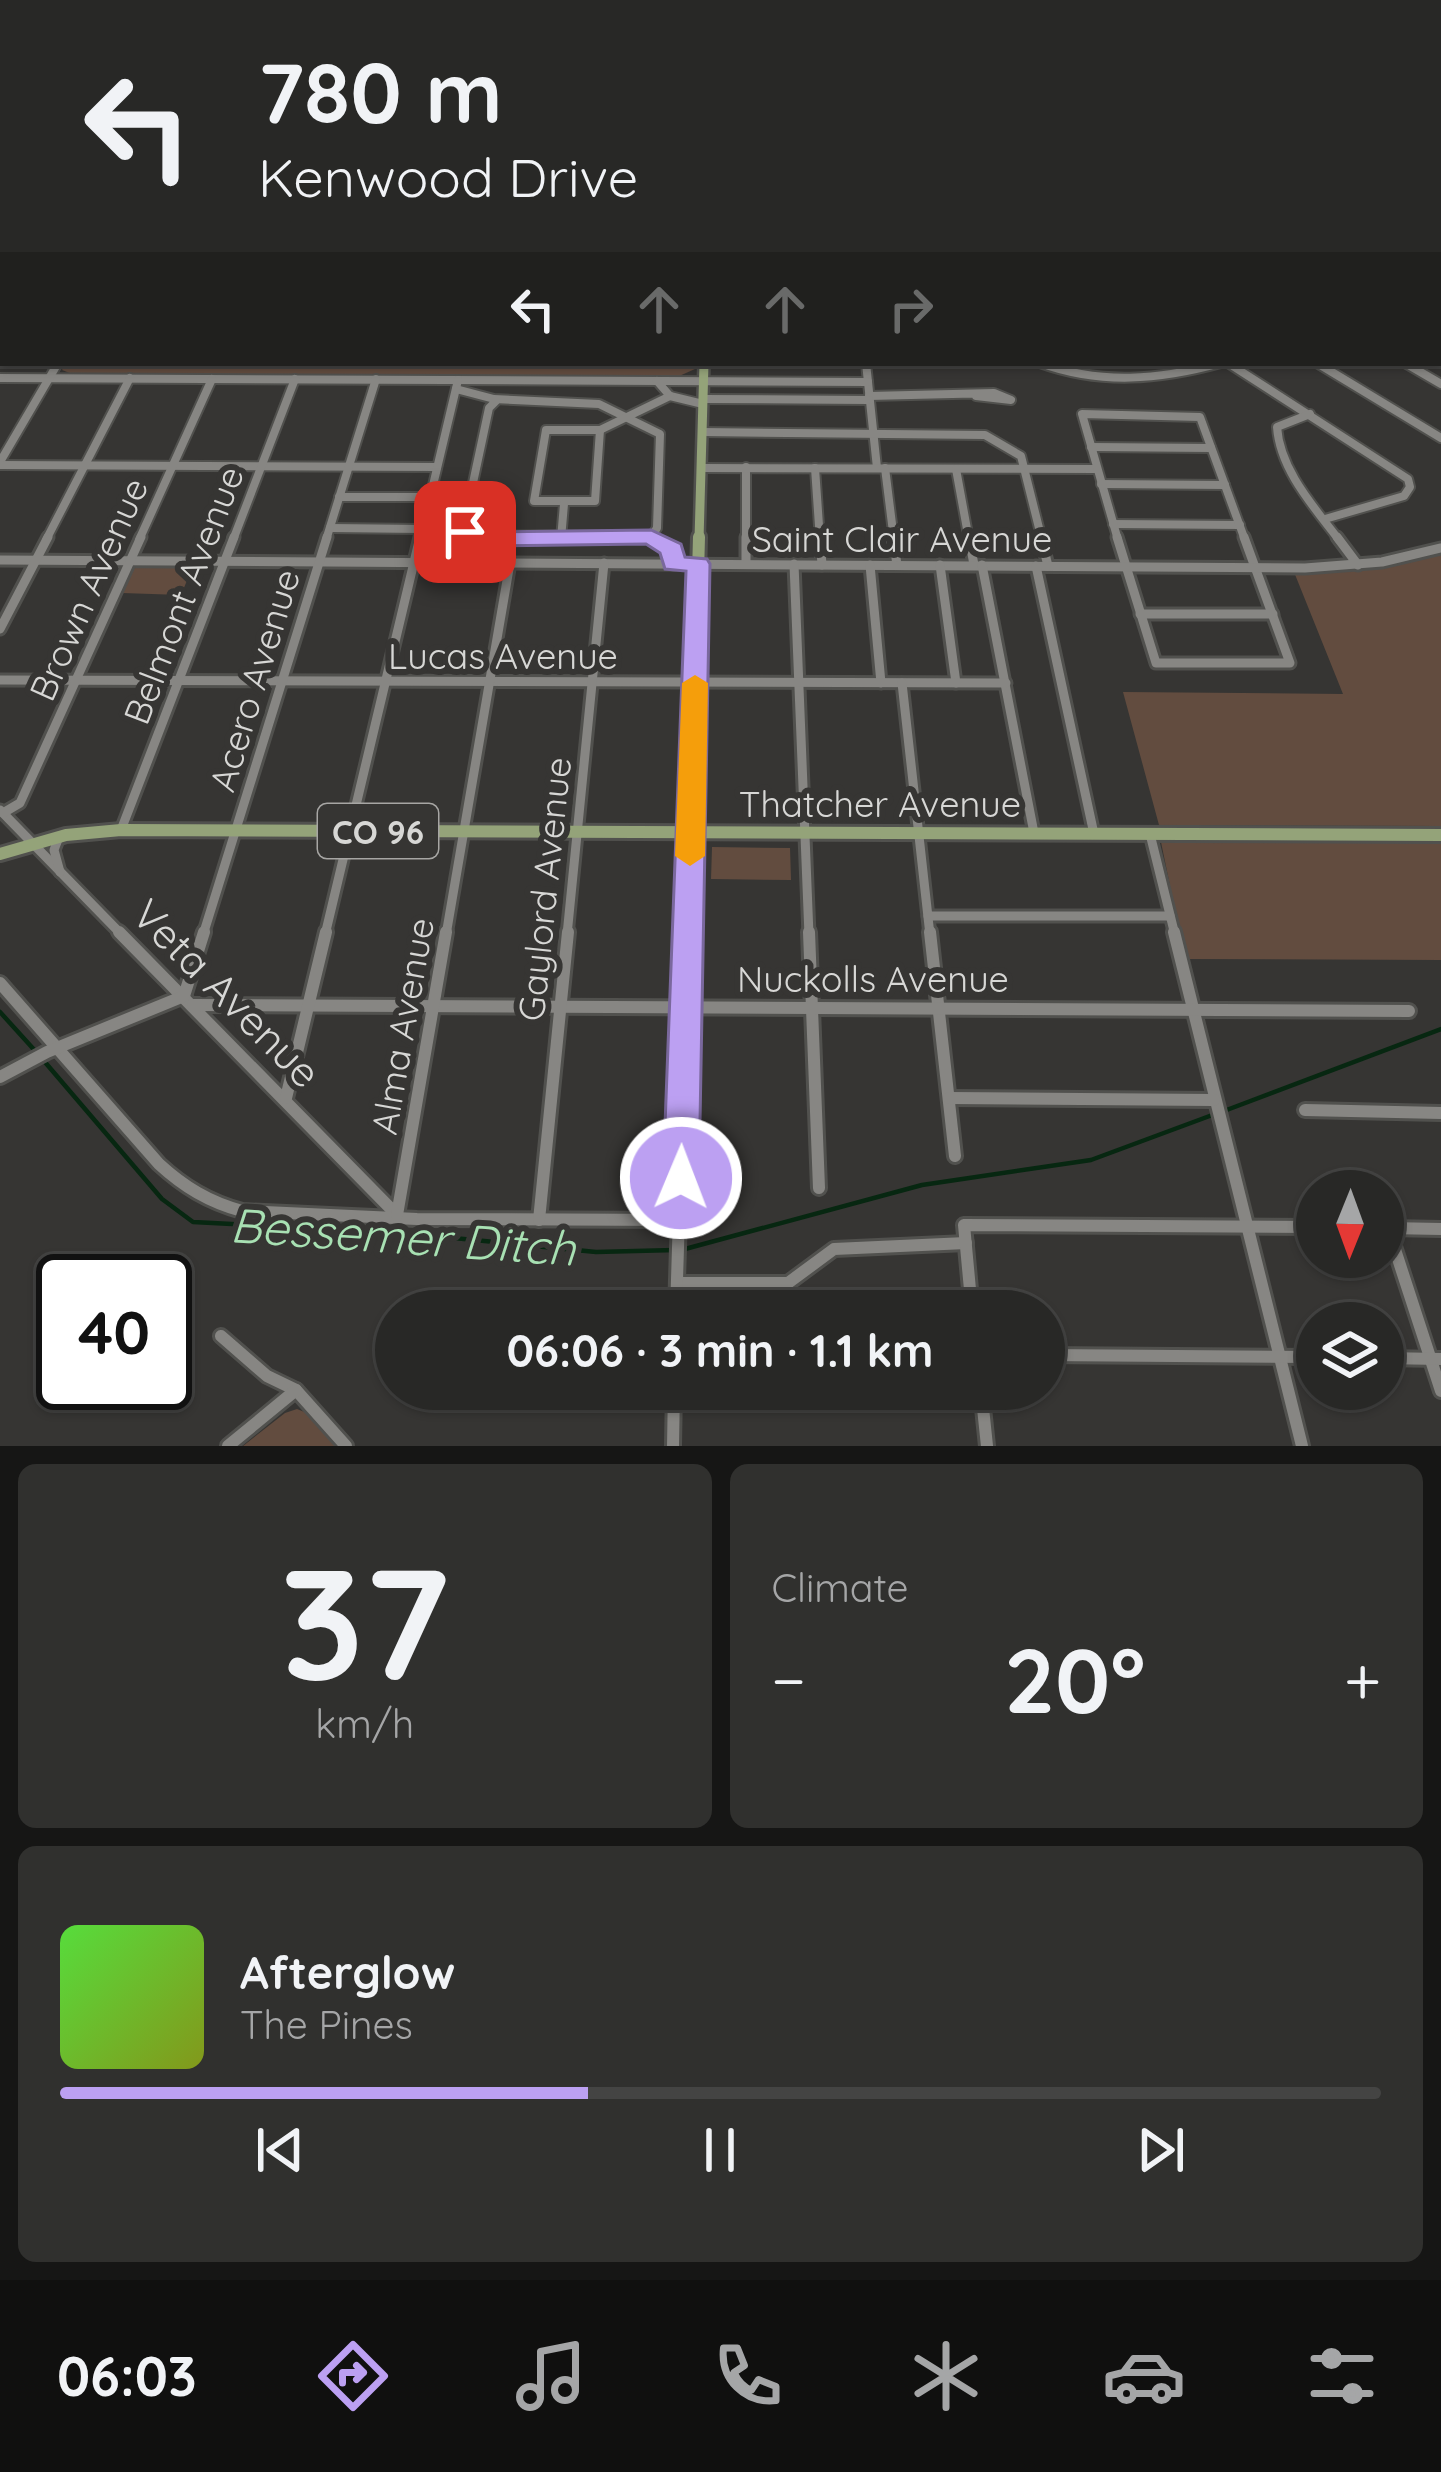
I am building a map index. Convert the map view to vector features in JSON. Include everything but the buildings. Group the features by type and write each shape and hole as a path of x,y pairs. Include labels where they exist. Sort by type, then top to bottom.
{"main road":[{"path":"691,833 704,366"},
{"name":"Thatcher Avenue","path":"31,843 121,830 1441,836"},
{"name":"CO 96","path":"0,854 31,843"}],"street":[{"path":"56,366 0,463 437,466"},
{"path":"866,366 873,433 897,565"},
{"path":"1048,366 1069,374 1119,378 1168,377 1213,366"},
{"path":"1116,366 1119,378"},
{"path":"1230,366 1399,470 1409,483 1404,496 1325,519"},
{"path":"1322,366 1441,437"},
{"path":"1410,366 1441,384"},
{"path":"0,378 457,384 868,382"},
{"path":"0,629 130,378"},
{"name":"Brown Avenue","path":"2,812 20,803 212,379"},
{"name":"Belmont Avenue","path":"121,830 295,379"},
{"name":"Acero Avenue","path":"189,1001 236,830 376,380"},
{"path":"657,381 670,396"},
{"path":"286,1098 457,384"},
{"path":"474,384 496,400 592,399 629,416 662,440 657,528 651,537"},
{"path":"601,430 595,501 533,500 543,435 555,428 601,430 670,396 703,402 976,397"},
{"path":"468,535 464,525 489,408 496,400"},
{"path":"1195,413 1226,484 1290,663 1156,663 1091,447 1082,414 1195,413"},
{"path":"1310,414 1282,424 1275,433 1298,481 1359,565"},
{"path":"702,432 986,435 1019,452 1094,834"},
{"path":"1091,447 1211,448"},
{"path":"746,467 746,564"},
{"path":"701,468 1097,469"},
{"path":"815,468 822,565"},
{"path":"956,469 1006,683 1034,833"},
{"path":"1101,484 1226,484"},
{"path":"340,497 430,497"},
{"path":"560,539 564,504"},
{"path":"1113,524 1240,525"},
{"path":"330,528 422,529"},
{"path":"436,558 468,535 651,537 672,550 674,564"},
{"name":"Saint Clair Avenue","path":"0,560 319,562 416,556 510,563 1255,567 1359,565 1441,548"},
{"name":"Alma Avenue","path":"397,1215 510,563"},
{"name":"Gaylord Avenue","path":"539,1220 604,563"},
{"path":"794,564 819,1188"},
{"path":"870,565 881,683"},
{"path":"940,565 956,683"},
{"path":"1140,614 1273,614"},
{"name":"Lucas Avenue","path":"0,680 1006,683"},
{"path":"902,683 955,1156"},
{"name":"Veta Avenue","path":"2,812 397,1215"},
{"path":"677,1290 691,833"},
{"path":"1150,834 1301,1446"},
{"path":"60,836 54,850 60,872"},
{"path":"928,916 1170,916"},
{"path":"0,983 53,1050 183,1188 215,1204 242,1211 417,1219 680,1223"},
{"path":"2,1072 189,1001"},
{"name":"Nuckolls Avenue","path":"189,1001 1408,1012"},
{"path":"949,1099 1214,1100"},
{"path":"1305,1110 1441,1113"},
{"path":"970,1290 964,1225 1296,1227"},
{"path":"1404,1228 1441,1229"},
{"path":"677,1283 788,1283 803,1275 817,1256 834,1249 966,1243"},
{"path":"1404,1275 1436,1359 1441,1391"},
{"path":"220,1336 267,1376 296,1390 346,1446"},
{"path":"1065,1354 1296,1357"},
{"path":"1404,1358 1436,1359"},
{"path":"228,1446 296,1390"},
{"path":"673,1446 674,1410"},
{"path":"983,1410 987,1446"}],"shaded area":[{"path":"64,366 695,366 677,377 75,375 62,370"},
{"path":"1441,554 1441,826 1159,825 1123,692 1343,694 1294,572 1383,567"},
{"path":"193,566 181,595 122,593 135,567"},
{"path":"1161,842 1441,843 1441,960 1185,959"},
{"path":"712,847 790,848 791,880 711,879"},
{"path":"297,1409 307,1413 336,1446 243,1446 285,1413"}],"waterway":[{"name":"Bessemer Ditch","path":"0,1012 38,1054"},
{"name":"Bessemer Ditch","path":"1224,1111 1441,1029"},
{"name":"Bessemer Ditch","path":"44,1061 162,1199 193,1222 392,1232 596,1252 675,1250"},
{"name":"Bessemer Ditch","path":"685,1249 922,1185 1091,1160 1215,1114"}],"slow traffic":[{"path":"690,856 695,683"}],"route":[{"path":"465,532 488,539 651,537 672,550 674,564 698,564 681,1178"}]}
